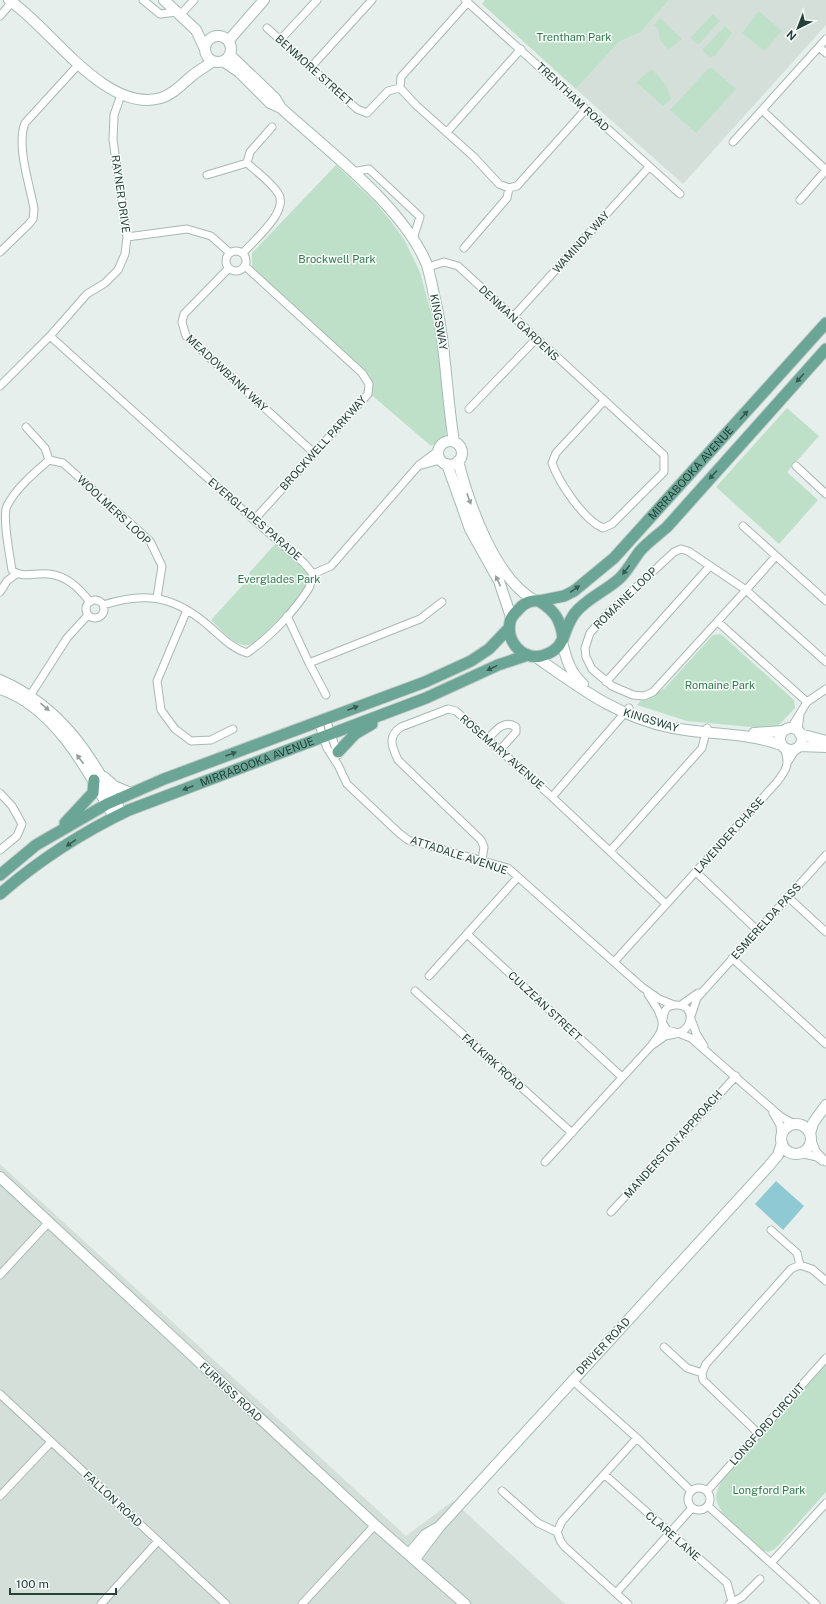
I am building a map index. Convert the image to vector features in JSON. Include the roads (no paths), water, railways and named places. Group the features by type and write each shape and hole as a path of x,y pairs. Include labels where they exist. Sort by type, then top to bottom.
{"main road":[{"name":"MIRRABOOKA AVENUE","path":"538,601 564,596 574,591 614,558 826,323"},
{"name":"MIRRABOOKA AVENUE","path":"562,641 575,612 583,604 600,594 621,577 641,550 667,527 826,349"},
{"path":"538,601 557,615 562,626 562,641 551,653 532,656 520,651 514,645 510,637 510,623 524,604 538,601"},
{"name":"MIRRABOOKA AVENUE","path":"0,875 36,845 53,834 131,793 164,779 426,682 471,661 489,649 510,623"},
{"name":"MIRRABOOKA AVENUE","path":"0,894 35,867 88,832 118,815 426,698 498,665 532,656"},
{"path":"338,752 355,734 396,709"},
{"path":"53,834 90,796 97,778"}],"street":[{"path":"143,0 160,14 178,14 194,0"},
{"path":"164,0 196,30 205,51 222,59"},
{"path":"193,75 205,51 208,39 234,25 258,0"},
{"path":"228,40 264,0"},
{"path":"280,40 316,0"},
{"path":"311,67 372,0"},
{"path":"0,16 11,1 78,64 113,91 139,100 160,98 178,89 193,75 222,59 231,49 228,40 196,30"},
{"path":"467,1 401,77 400,88 416,105 474,157 499,184 509,188 516,186 586,109"},
{"name":"TRENTHAM ROAD","path":"467,1 680,194"},
{"name":"BENMORE STREET","path":"267,28 357,109 367,113 388,91 400,88"},
{"path":"733,142 765,113 826,39"},
{"path":"819,47 826,53"},
{"path":"447,132 521,49"},
{"name":"KINGSWAY","path":"222,59 246,78 270,103 281,108 378,196 400,221 413,239 428,267 440,317 451,410 446,430 450,442"},
{"path":"0,252 33,219 34,209 22,147 22,131 25,123 78,64"},
{"name":"RAYNER DRIVE","path":"0,386 50,336 87,294 105,283 118,270 125,254 127,237 113,140 114,115 121,95"},
{"path":"765,113 826,170 800,200"},
{"path":"247,163 250,152 272,127"},
{"path":"207,174 247,163"},
{"path":"243,253 279,212 282,203 279,194 247,163"},
{"name":"WAMINDA WAY","path":"513,317 649,167"},
{"path":"352,172 369,169 420,217 413,239"},
{"path":"464,248 507,198 509,188"},
{"path":"127,237 187,229 211,236 230,253"},
{"path":"238,251 243,253 246,258 245,266 237,271 229,268 226,261 230,253 238,251"},
{"name":"DENMAN GARDENS","path":"428,267 444,262 458,266 664,455 664,472 612,524 603,528 596,525 583,513 555,472 552,463 556,454 604,401"},
{"name":"BROCKWELL PARKWAY","path":"245,266 362,373 369,384 368,394 254,520"},
{"name":"MEADOWBANK WAY","path":"229,268 184,314 182,322 186,336 314,453"},
{"name":"EVERGLADES PARADE","path":"50,336 254,520 304,563 313,574"},
{"path":"469,409 536,339"},
{"path":"16,574 12,570 7,541 6,507 30,476 49,460 45,448 26,427"},
{"path":"102,605 129,598 157,598 196,614 235,649 247,653 287,616 310,587 313,574 331,566 420,465 450,442 461,451 461,457 458,461 479,526 497,559 526,596 538,601"},
{"path":"439,450 470,529 499,581 510,623"},
{"name":"WOOLMERS LOOP","path":"49,460 63,463 150,541 162,566 157,598"},
{"path":"420,465 458,461"},
{"path":"796,466 826,494"},
{"path":"743,526 826,601"},
{"name":"ROMAINE LOOP","path":"746,590 688,551 682,549 674,552 590,633 585,648 586,657 592,669 612,686 633,695 644,696 653,692 718,622 776,556"},
{"path":"606,682 710,566"},
{"path":"0,592 3,581 16,574 48,574 57,576 75,585 90,602"},
{"path":"746,590 826,662"},
{"path":"95,600 102,605 103,611 100,616 92,618 88,614 86,606 90,602 95,600"},
{"path":"309,663 420,619 442,602"},
{"path":"188,610 157,681 161,710 175,729 191,741 211,740 233,729"},
{"path":"28,699 67,638 88,614"},
{"path":"287,616 326,695"},
{"path":"718,622 807,702"},
{"name":"KINGSWAY","path":"562,641 567,661 580,681 602,696 627,710"},
{"name":"KINGSWAY","path":"532,656 566,677 577,687 597,700 627,710 707,730 755,737 790,750 798,747 826,747"},
{"path":"0,680 28,699 53,727 97,778 118,815"},
{"path":"787,763 788,758 780,738 793,731 807,702 826,688"},
{"path":"0,690 28,699"},
{"name":"ROSEMARY AVENUE","path":"482,860 484,847 481,840 400,764 392,746 392,736 394,731 448,709 456,711 611,850 666,904"},
{"path":"552,797 627,710"},
{"name":"ATTADALE AVENUE","path":"322,720 327,735 338,752 338,765"},
{"path":"488,739 497,729 505,724 512,724 516,727 516,732 500,750"},
{"path":"611,850 702,748 707,730"},
{"name":"KINGSWAY","path":"707,730 753,733 793,731 826,741"},
{"path":"793,731 802,740 798,747"},
{"name":"ATTADALE AVENUE","path":"327,735 327,748 344,778 352,789 398,833 408,840 508,868 642,986 659,999 678,1005"},
{"name":"LAVENDER CHASE","path":"614,962 777,782 784,772 787,763 798,747"},
{"path":"97,778 131,793"},
{"path":"0,794 12,806 22,824 17,836 0,850"},
{"name":"ESMERELDA PASS","path":"691,1017 697,998 826,855"},
{"path":"696,872 757,930"},
{"path":"429,976 518,877"},
{"path":"788,898 826,932"},
{"name":"CULZEAN STREET","path":"467,934 622,1077"},
{"path":"732,958 826,1044"},
{"name":"ATTADALE AVENUE","path":"642,986 651,997 662,1021"},
{"name":"ESMERELDA PASS","path":"678,1005 707,987"},
{"name":"FALKIRK ROAD","path":"415,992 572,1133"},
{"path":"545,1162 651,1046 660,1033 664,1012 678,1005 687,1010 696,1033 708,1051"},
{"path":"651,1046 666,1036 686,1030 689,1026 691,1017"},
{"path":"662,1021 667,1030 691,1038 708,1051 780,1116 795,1124 804,1126 816,1151 826,1162"},
{"name":"MANDERSTON APPROACH","path":"611,1212 736,1076"},
{"path":"769,1106 780,1125 782,1140 786,1150 817,1157 826,1162"},
{"path":"782,1140 786,1128 824,1108"},
{"path":"798,1153 808,1147 813,1123 824,1108"},
{"name":"DRIVER ROAD","path":"412,1556 768,1168 778,1154 782,1140"},
{"name":"DRIVER ROAD","path":"768,1168 782,1157 798,1153"},
{"name":"FURNISS ROAD","path":"0,1177 375,1525 465,1604"},
{"path":"0,1275 49,1222"},
{"path":"771,1230 797,1253 800,1265"},
{"path":"759,1434 703,1380 702,1373 706,1364 791,1269 800,1265 812,1269 826,1281"},
{"path":"664,1347 687,1368 702,1373"},
{"name":"LONGFORD CIRCUIT","path":"707,1491 826,1358"},
{"path":"572,1380 637,1438 691,1492"},
{"name":"FALLON ROAD","path":"0,1394 226,1604"},
{"path":"557,1532 562,1521 637,1438"},
{"path":"0,1496 51,1442"},
{"name":"CLARE LANE","path":"605,1475 727,1583 730,1603"},
{"path":"698,1488 707,1491 711,1498 708,1506 701,1510 692,1508 688,1501 691,1492 698,1488"},
{"path":"502,1491 538,1523 557,1532 565,1547 628,1604"},
{"path":"771,1563 826,1503"},
{"path":"708,1506 816,1604"},
{"path":"616,1593 692,1508"},
{"path":"302,1604 375,1525"},
{"path":"101,1604 158,1541"},
{"path":"730,1603 742,1597 760,1580"}],"water":[{"path":"776,1181 804,1206 783,1230 755,1204"}],"park label":[{"name":"Trentham Park","path":"574,37"},
{"name":"Brockwell Park","path":"337,259"},
{"name":"Everglades Park","path":"279,579"},
{"name":"Romaine Park","path":"720,685"},
{"name":"Longford Park","path":"769,1490"}]}
